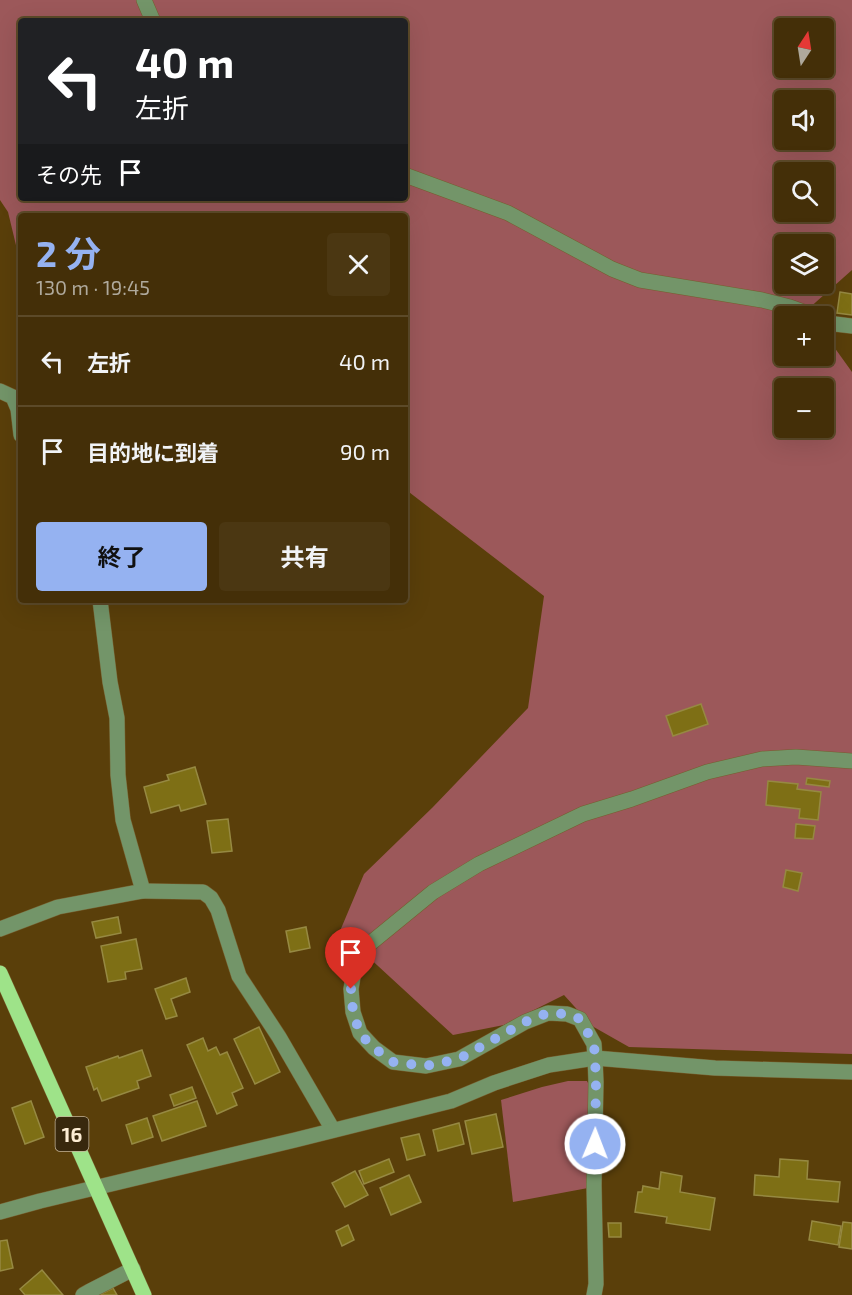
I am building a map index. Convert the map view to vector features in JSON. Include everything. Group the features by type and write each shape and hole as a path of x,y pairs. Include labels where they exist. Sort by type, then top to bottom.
{"main road":[{"name":"16","path":"0,974 144,1295"}],"street":[{"path":"144,0 152,18"},
{"path":"408,176 508,213 612,269 640,280 786,306"},
{"path":"834,324 852,326"},
{"path":"0,391 12,397 18,409"},
{"path":"100,603 117,718 118,776 123,820 143,891"},
{"path":"594,1295 596,1284 595,1058 594,1044 580,1019 567,1014 548,1013 525,1022 459,1059 426,1066 393,1062 360,1034 353,1012 351,989 354,971 367,946 433,892 479,864 583,814 632,800 707,772 762,759 796,757 852,761"},
{"path":"0,929 58,907 143,891 203,892 211,898 218,910 239,976 279,1037 333,1130"},
{"path":"0,1212 451,1101 494,1083 549,1065 595,1058 714,1068 852,1072"},
{"path":"83,1295 133,1269"}],"shaded area":[{"path":"0,0 852,0 852,270 834,286 834,234 774,234 774,294 825,294 812,306 774,306 774,366 834,366 834,347 852,372 852,1054 629,1047 592,1026 564,995 504,1025 453,1035 340,931 364,874 433,807 528,708 544,596 408,491 408,213 18,213 18,254 8,212 0,200"},
{"path":"568,1081 587,1081 591,1089 588,1188 513,1202 501,1100"}],"building":[{"path":"840,292 852,294 852,315 837,313"},
{"path":"701,704 708,724 673,736 666,716"},
{"path":"195,767 206,804 181,811 179,805 151,813 144,787 169,780 167,775"},
{"path":"807,778 830,781 829,787 806,784"},
{"path":"768,781 798,784 797,789 821,792 818,820 799,818 800,809 766,805"},
{"path":"228,819 232,851 212,853 207,821"},
{"path":"796,824 815,826 813,839 795,838"},
{"path":"786,870 802,873 798,891 783,887"},
{"path":"118,917 121,933 96,938 92,922"},
{"path":"306,927 310,948 290,952 286,931"},
{"path":"136,939 142,969 125,972 126,979 108,982 101,946"},
{"path":"186,978 190,992 171,999 177,1016 166,1019 155,989"},
{"path":"259,1027 280,1072 255,1084 234,1039"},
{"path":"203,1038 208,1051 216,1047 220,1055 227,1052 243,1088 232,1093 237,1105 217,1114 187,1045"},
{"path":"142,1050 151,1076 137,1081 139,1088 102,1101 97,1088 94,1090 86,1067"},
{"path":"192,1087 196,1098 174,1106 170,1095"},
{"path":"31,1101 44,1137 25,1144 12,1108"},
{"path":"197,1101 206,1126 162,1141 153,1116"},
{"path":"496,1114 503,1147 472,1154 465,1121"},
{"path":"147,1118 153,1137 132,1144 126,1125"},
{"path":"459,1123 464,1144 438,1151 433,1130"},
{"path":"419,1134 425,1155 407,1160 401,1138"},
{"path":"389,1159 394,1172 364,1184 359,1171"},
{"path":"780,1159 808,1161 807,1179 840,1182 838,1202 754,1195 755,1175 779,1177"},
{"path":"355,1171 368,1195 345,1207 332,1183"},
{"path":"661,1172 682,1176 680,1192 715,1198 710,1230 666,1223 667,1217 635,1212 638,1192 642,1192 643,1186 659,1189"},
{"path":"409,1175 421,1202 391,1215 380,1188"},
{"path":"812,1221 841,1226 838,1245 809,1240"},
{"path":"843,1222 852,1223 852,1249 839,1247"},
{"path":"608,1223 621,1223 621,1237 609,1237"},
{"path":"348,1225 354,1240 342,1246 336,1231"},
{"path":"7,1240 13,1268 0,1271 0,1241"},
{"path":"42,1270 63,1295 25,1295 20,1289"},
{"path":"113,1288 117,1295 99,1295"}],"route":[{"path":"351,989 353,1012 360,1034 393,1062 426,1066 459,1059 525,1022 548,1013 567,1014 580,1019 594,1044 595,1144"}]}
